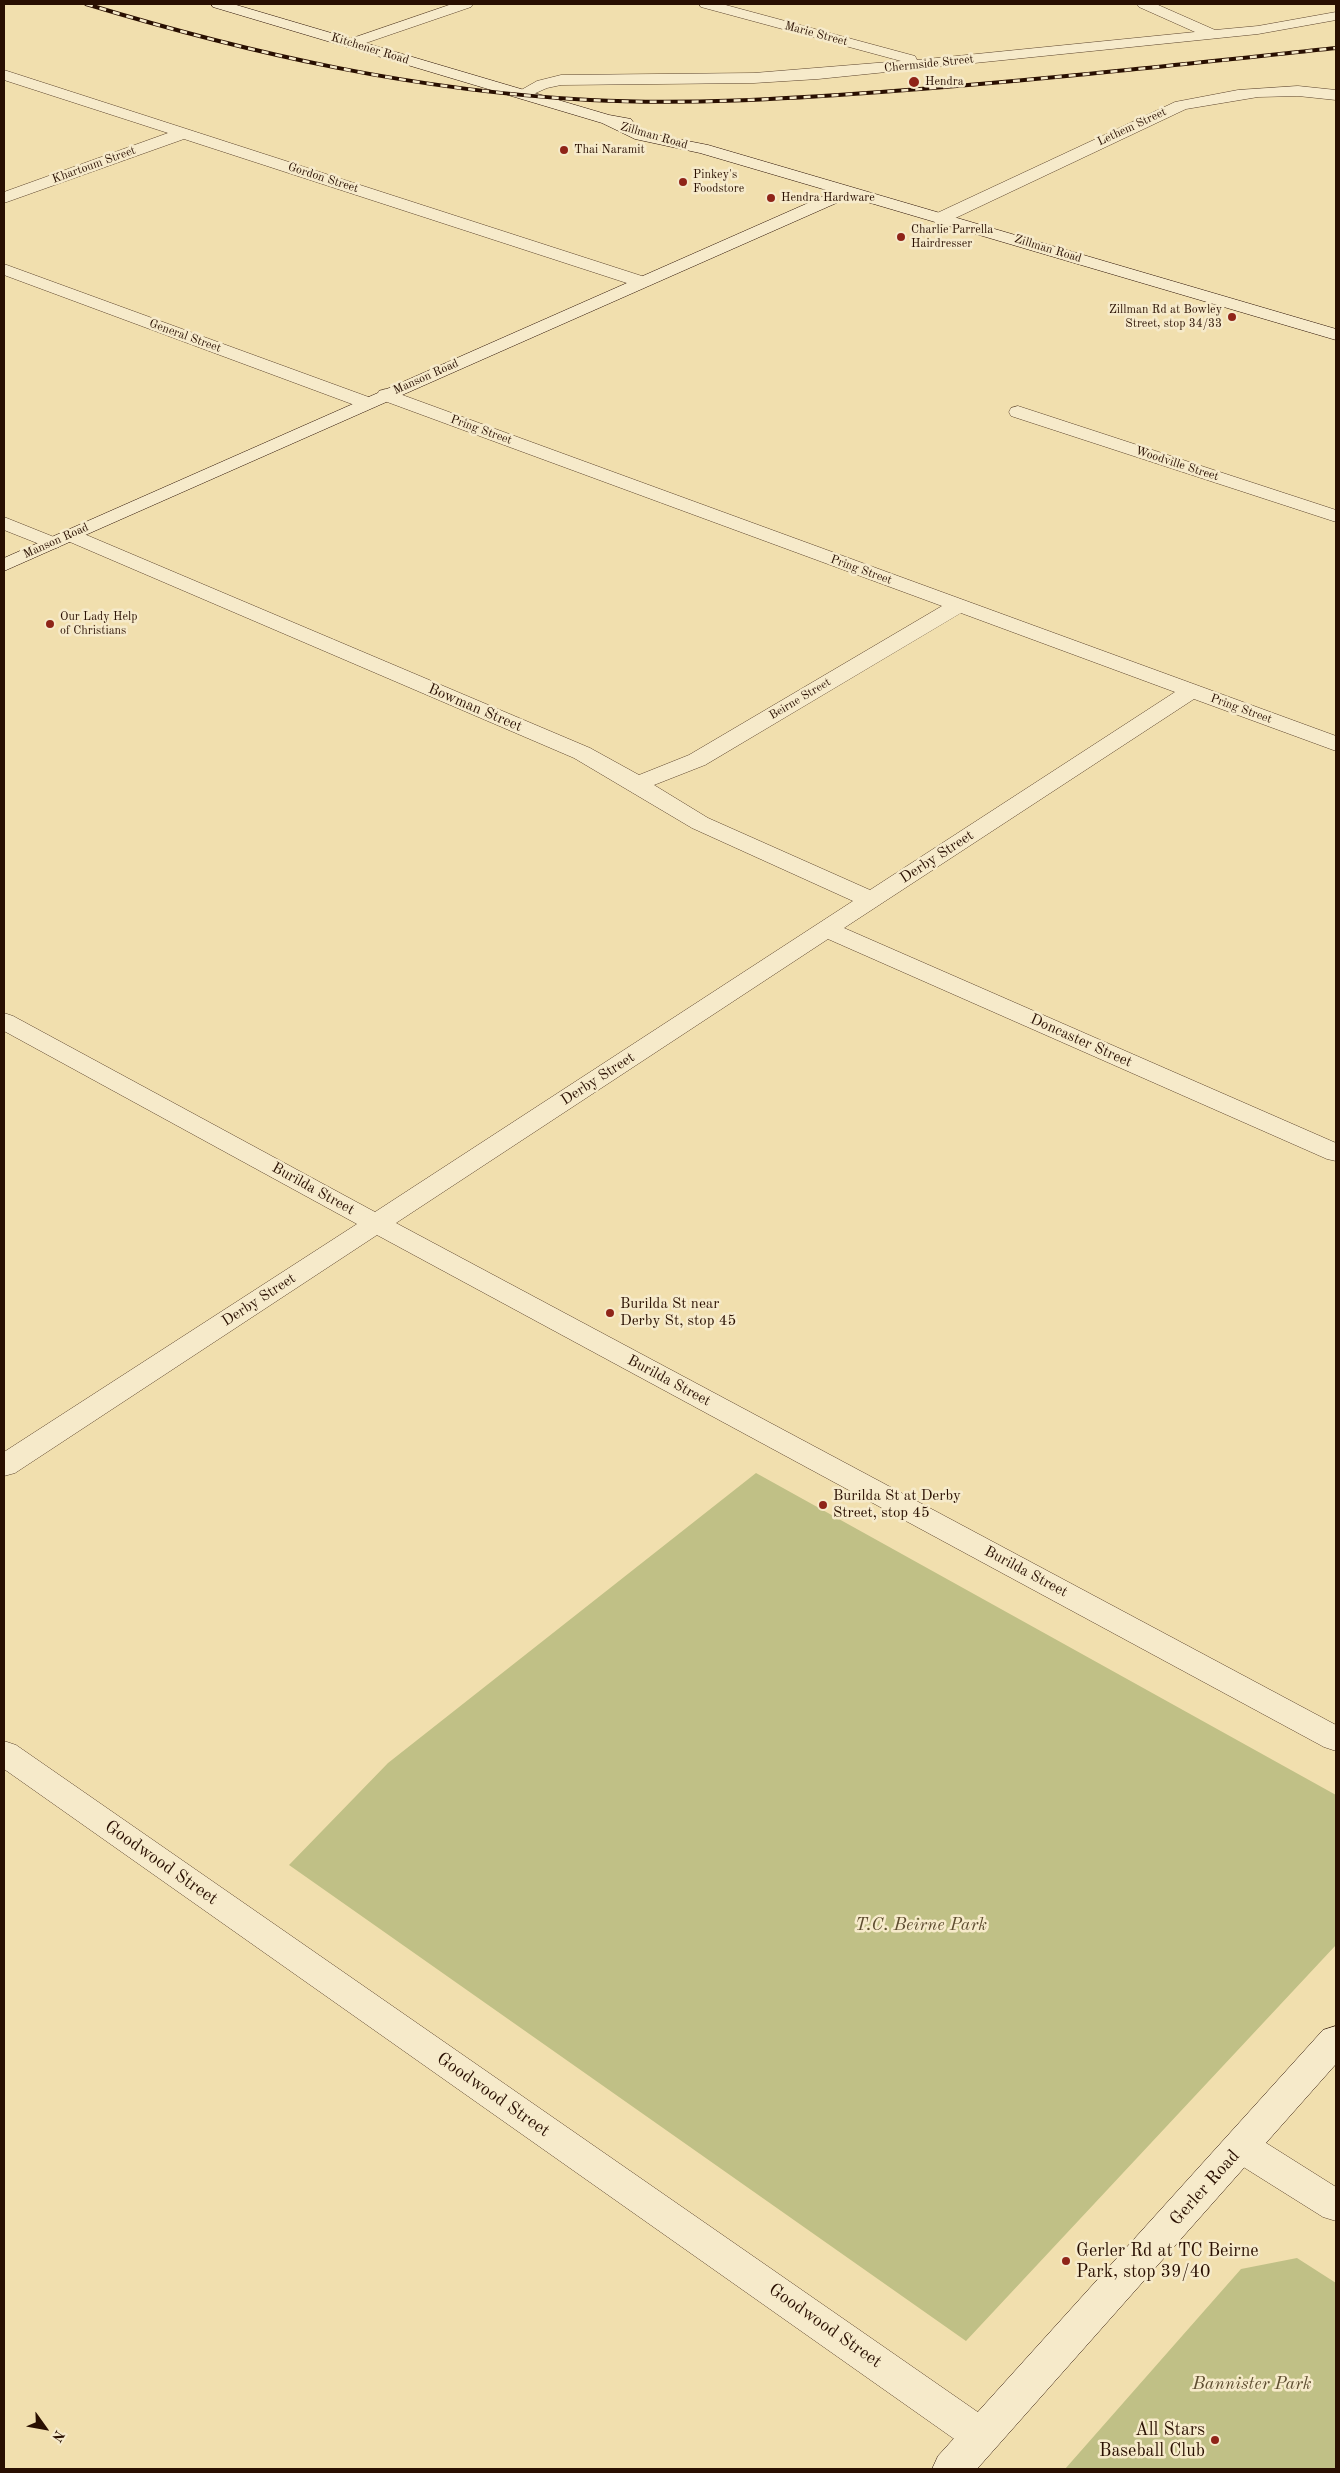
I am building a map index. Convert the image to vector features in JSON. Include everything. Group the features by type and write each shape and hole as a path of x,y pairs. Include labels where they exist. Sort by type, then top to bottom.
{"street":[{"name":"Kitchener Road","path":"218,4 522,94"},
{"path":"352,43 466,4"},
{"name":"Marie Street","path":"706,4 926,64"},
{"path":"1144,4 1213,35"},
{"name":"Chermside Street","path":"522,94 542,84 561,80 787,77 1213,35 1258,30 1336,16"},
{"name":"Gordon Street","path":"4,75 642,282"},
{"name":"Lethem Street","path":"941,218 1181,105 1218,98 1289,91 1336,95"},
{"name":"Zillman Road","path":"522,94 608,120 619,128 649,137 675,144 702,148 1336,335"},
{"name":"Khartoum Street","path":"4,198 184,132"},
{"name":"Manson Road","path":"4,564 849,191"},
{"name":"General Street","path":"4,268 367,403"},
{"name":"Pring Street","path":"386,395 1336,744"},
{"name":"Woodville Street","path":"1018,412 1336,516"},
{"name":"Bowman Street","path":"4,522 61,539 582,754 637,784 700,823 871,900"},
{"name":"Beirne Street","path":"637,784 669,773 697,760 958,606"},
{"name":"Derby Street","path":"4,1466 1192,692"},
{"name":"Doncaster Street","path":"826,929 1336,1153"},
{"name":"Burilda Street","path":"4,1021 377,1224 1336,1738"},
{"name":"Goodwood Street","path":"4,1753 981,2436"},
{"name":"Gerler Road","path":"952,2469 1336,2040"},
{"path":"1242,2147 1336,2206"}],"green space":[{"name":"T.C. Beirne Park","path":"756,1473 1336,1795 1336,1945 966,2341 289,1865 388,1763"},
{"name":"Bannister Park","path":"1297,2258 1336,2283 1336,2469 1065,2469 1241,2269"}],"railway":[{"path":"86,4 210,39 335,67 461,88 590,100 663,102 736,100 881,92 1166,66 1336,48"}],"place":[{"name":"Hendra","path":"914,82"},
{"name":"Thai Naramit","path":"564,150"},
{"name":"Pinkey's Foodstore","path":"683,182"},
{"name":"Hendra Hardware","path":"771,198"},
{"name":"Charlie Parrella Hairdresser","path":"901,237"},
{"name":"Zillman Rd at Bowley Street, stop 34/33","path":"1232,317"},
{"name":"Our Lady Help of Christians","path":"50,624"},
{"name":"Burilda St near Derby St, stop 45","path":"610,1313"},
{"name":"Burilda St at Derby Street, stop 45","path":"823,1505"},
{"name":"Gerler Rd at TC Beirne Park, stop 39/40","path":"1066,2261"},
{"name":"All Stars Baseball Club","path":"1215,2440"}]}
